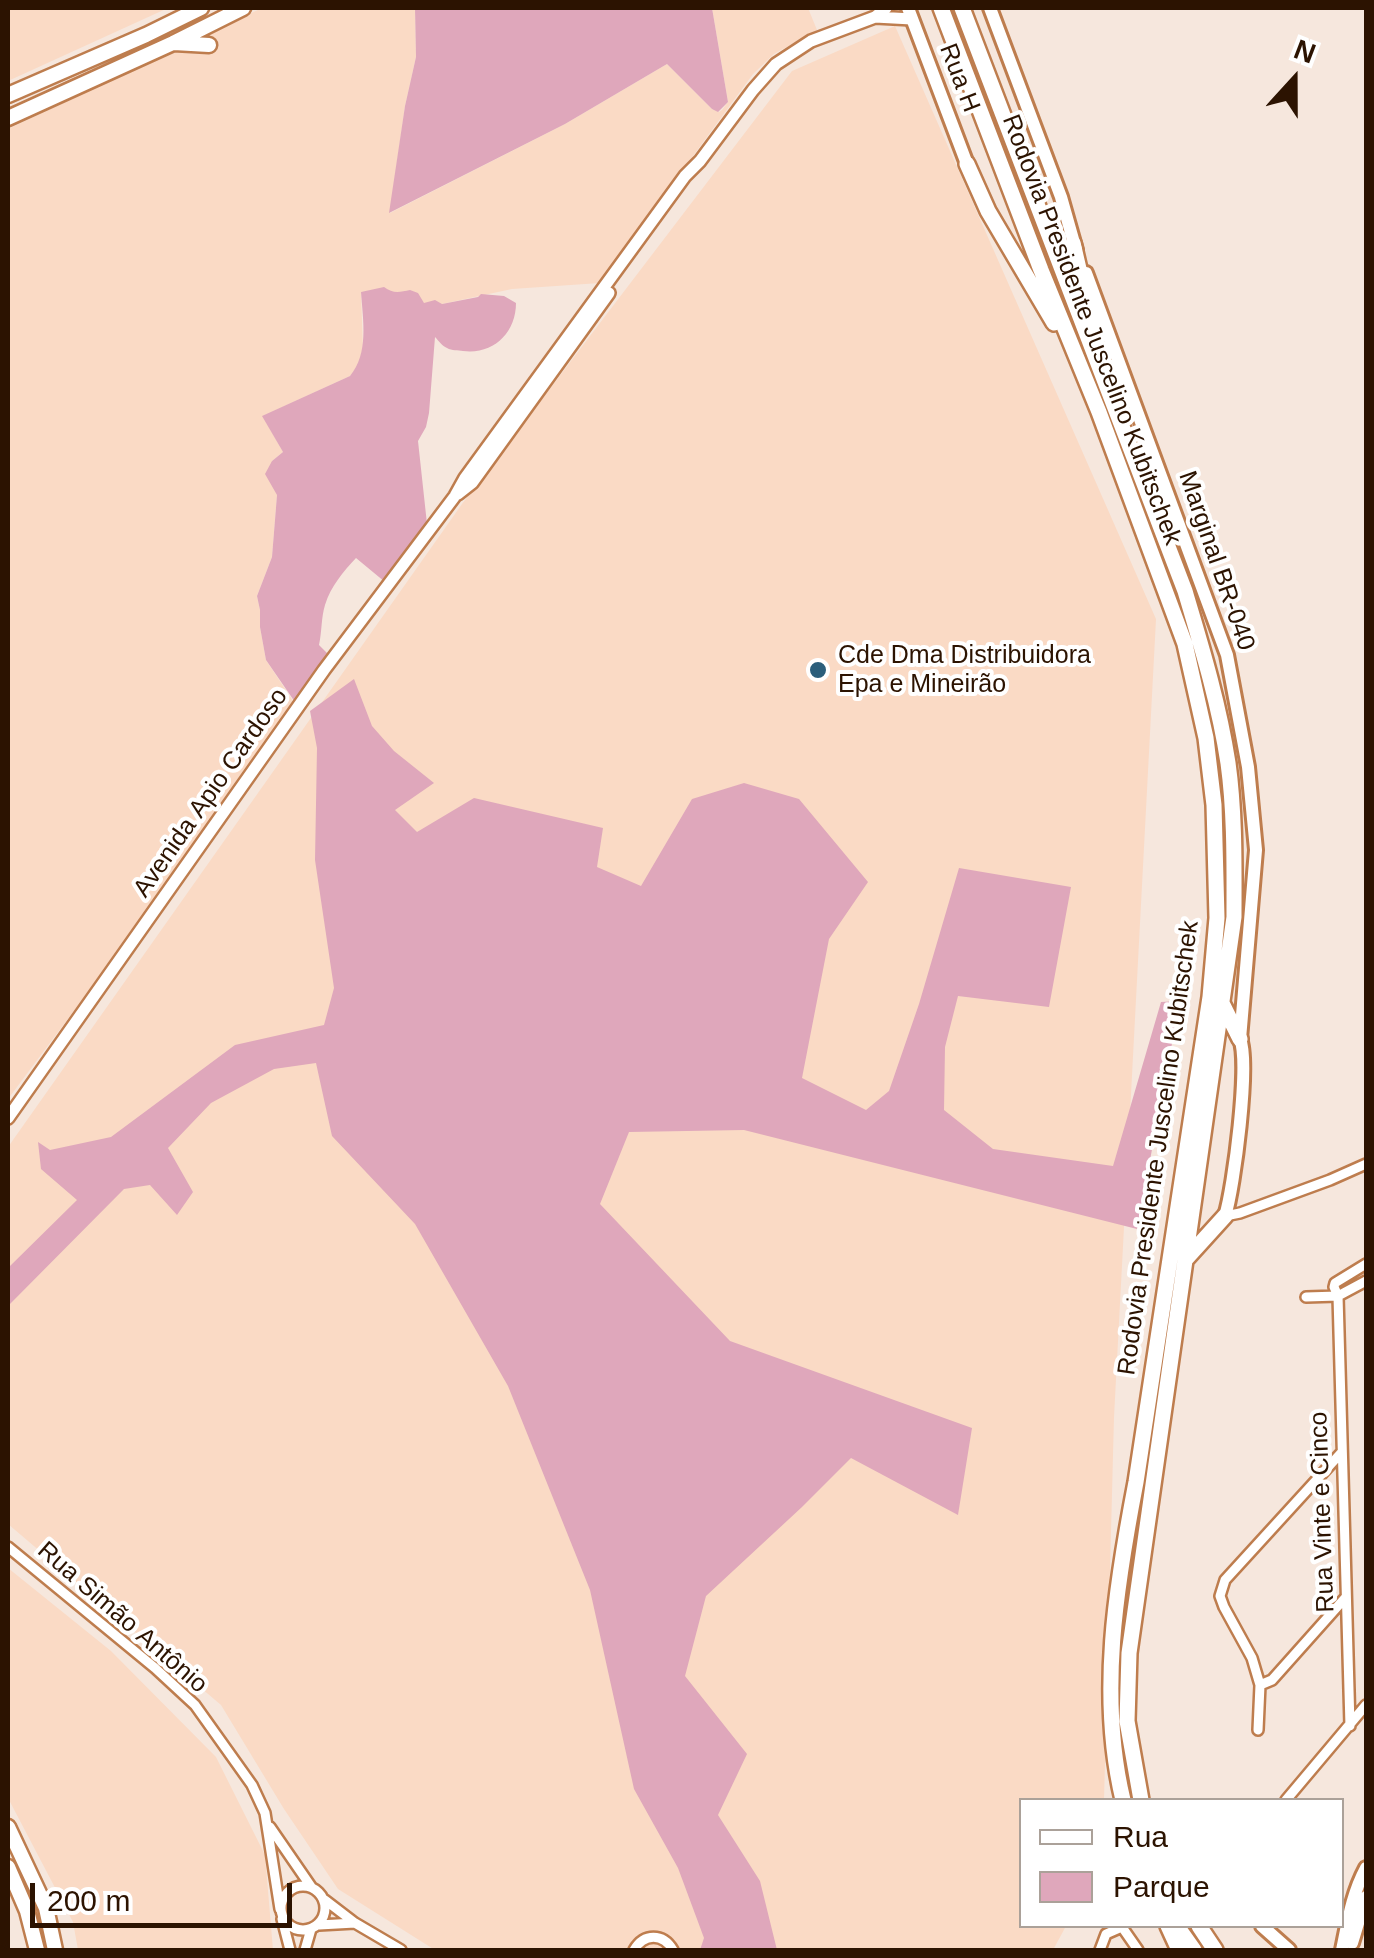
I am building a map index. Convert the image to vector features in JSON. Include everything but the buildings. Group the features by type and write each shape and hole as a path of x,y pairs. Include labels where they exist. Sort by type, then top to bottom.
{"highway":[{"path":"8,95 201,8"},
{"path":"8,118 242,8"},
{"name":"Rodovia Presidente Juscelino Kubitschek","path":"940,8 1084,371 1185,644 1206,738 1214,805 1217,918 1210,997 1114,1624 1110,1714 1123,1798"},
{"name":"Rodovia Presidente Juscelino Kubitschek","path":"962,8 1185,591 1210,674 1228,763 1234,838 1234,917 1129,1653 1127,1721 1141,1798"},
{"path":"173,43 209,45"},
{"path":"967,164 988,211 1084,371"},
{"path":"1074,242 1103,372"},
{"path":"1222,1003 1240,1039"},
{"path":"1186,1259 1225,1216"},
{"path":"1134,1769 1152,1798"},
{"path":"8,1827 46,1908 55,1950"},
{"path":"8,1867 27,1911 36,1950"},
{"path":"1178,1928 1194,1950"},
{"path":"1200,1928 1216,1950"}],"main road":[{"name":"Marginal BR-040","path":"990,8 1227,655 1248,767 1256,850 1240,1039 1244,1048 1244,1080 1225,1216"},
{"name":"Rua H","path":"910,13 967,164"},
{"path":"1342,1950 1356,1888 1366,1868"},
{"path":"1350,1950 1366,1897"},
{"path":"1264,1928 1289,1950"}],"street":[{"name":"Avenida Apio Cardoso","path":"875,17 886,8"},
{"name":"Avenida Apio Cardoso","path":"8,1118 324,670 455,496 472,483 753,90 776,64 811,42 875,17 910,13"},
{"path":"1225,1216 1366,1164"},
{"path":"1338,1296 1336,1283 1366,1264"},
{"path":"1306,1297 1338,1296 1366,1280"},
{"name":"Rua Vinte e Cinco","path":"1338,1296 1350,1726"},
{"path":"1258,1730 1260,1685 1252,1658 1220,1596 1225,1580 1342,1453"},
{"name":"Rua Simão Antônio","path":"8,1547 195,1705 252,1786 265,1812 290,1950"},
{"path":"1260,1685 1272,1680 1346,1597"},
{"path":"1288,1798 1366,1705"},
{"name":"Rua Simão Antônio","path":"268,1825 312,1888"},
{"path":"355,1923 304,1931 290,1927 281,1913 281,1902 297,1886 312,1888 355,1923 401,1950"},
{"path":"306,1950 325,1912 323,1898"},
{"path":"1100,1950 1106,1934 1120,1928"},
{"path":"1123,1928 1138,1950"},
{"path":"634,1950 643,1940 656,1937 669,1943 673,1950"}],"shaded area":[{"path":"8,8 168,8 8,81"},
{"path":"262,8 415,8 416,57 390,213 565,124 667,64 719,112 728,102 712,8 808,8 817,30 774,54 753,74 600,283 512,289 442,304 424,303 389,291 361,292 363,351 358,367 350,376 263,416 283,452 272,461 277,495 272,557 257,596 260,627 266,660 293,701 8,1099 8,129"},
{"path":"895,26 1156,619 1114,1417 1104,1798 1019,1798 1019,1928 1065,1928 1053,1950 435,1950 338,1889 221,1705 8,1524 8,1147 462,504 792,71"},
{"path":"8,1568 111,1651 216,1757 265,1855 273,1950 78,1950 73,1922 8,1798"}],"green space":[{"path":"415,8 712,8 728,102 718,112 712,109 667,64 565,124 389,213 416,57"},
{"path":"384,287 394,292 418,293 424,303 435,300 442,304 481,294 504,296 516,303 515,314 501,340 484,349 451,350 435,337 429,413 418,441 427,524 385,582 356,558 338,580 325,605 319,645 330,656 297,705 266,660 260,627 257,596 272,557 277,495 265,474 283,452 262,416 350,376 362,347 361,292"},
{"path":"354,679 372,726 394,751 434,783 395,810 417,832 474,798 603,828 597,867 641,886 692,799 744,783 799,799 868,882 829,939 802,1078 866,1110 889,1091 959,868 1071,887 1049,1007 958,996 945,1047 944,1110 993,1149 1113,1166 1161,1002 1180,1001 1137,1229 744,1130 629,1132 600,1204 730,1341 972,1428 958,1515 851,1458 706,1596 685,1676 747,1754 718,1815 760,1881 777,1950 700,1950 704,1938 678,1868 634,1789 590,1590 508,1386 415,1224 332,1136 316,1063 274,1069 211,1103 168,1148 193,1192 177,1215 150,1185 124,1189 8,1306 8,1268 77,1200 41,1169 38,1142 50,1150 111,1137 235,1045 324,1025 334,988 315,860 317,748 310,711"}],"place":[{"name":"Cde Dma Distribuidora Epa e Mineirão","path":"818,670"}]}
